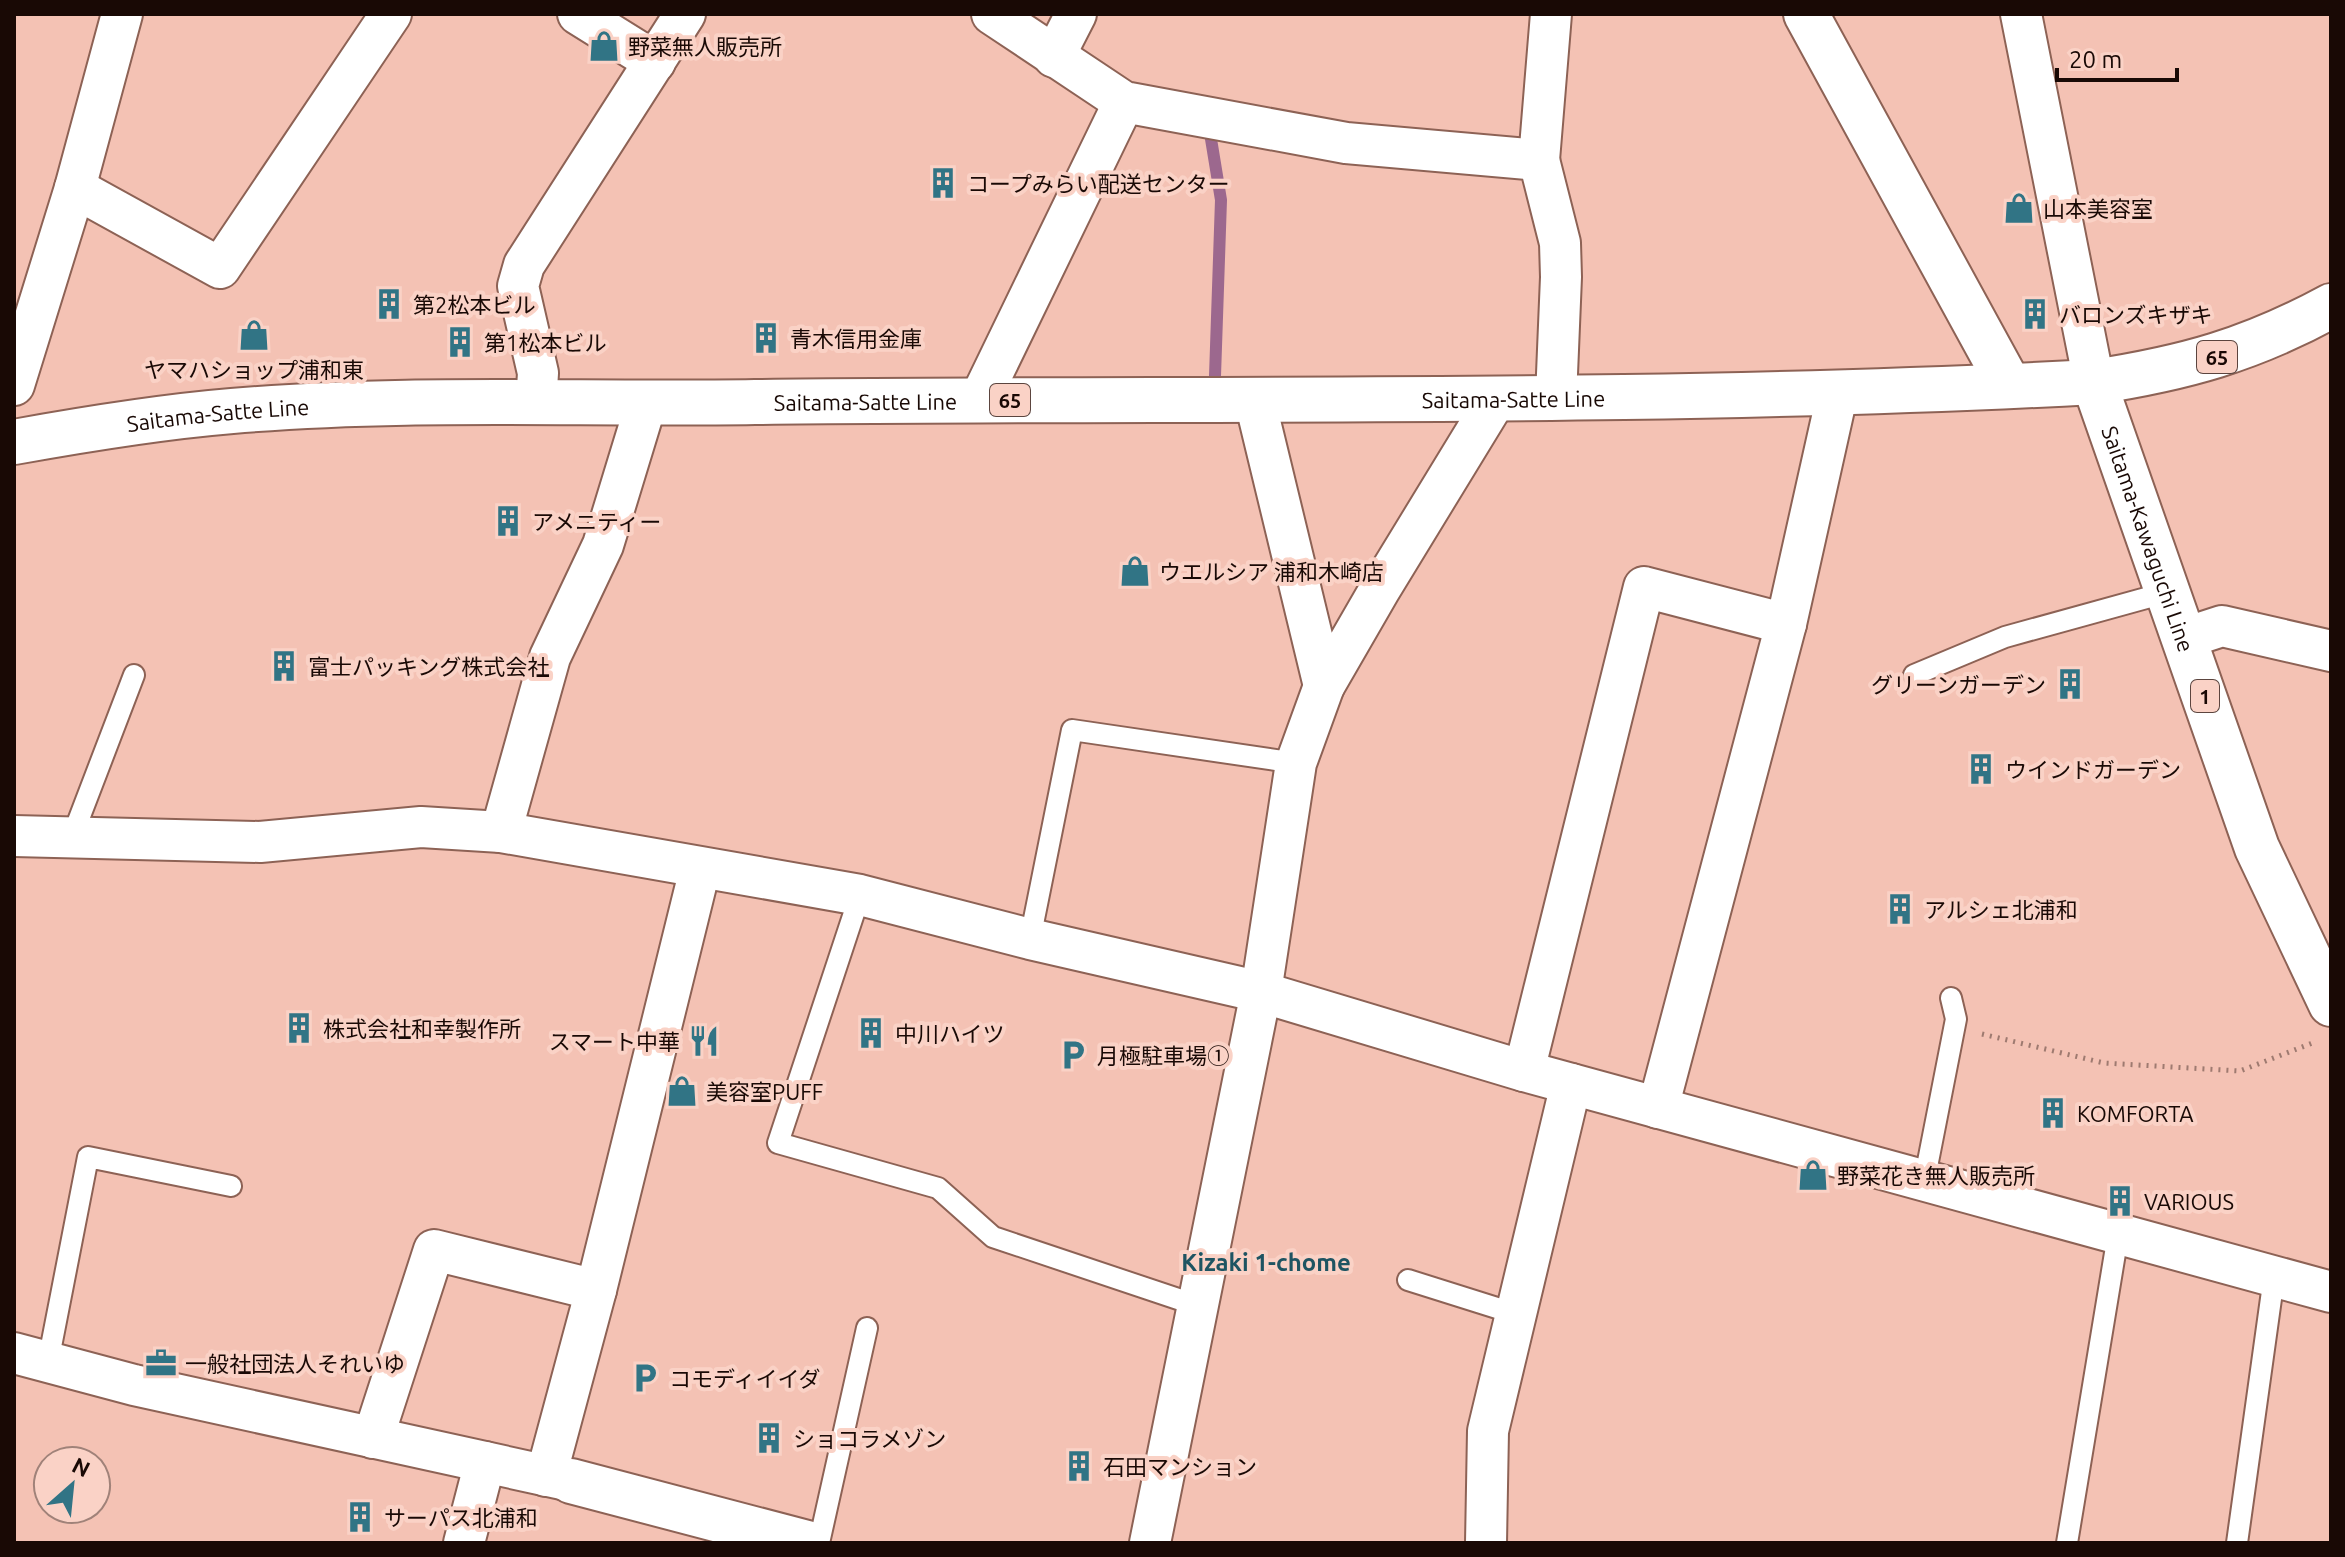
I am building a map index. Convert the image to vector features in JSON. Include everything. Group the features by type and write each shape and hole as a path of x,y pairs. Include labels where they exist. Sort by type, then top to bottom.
{"main road":[{"path":"1806,14 2009,385"},
{"name":"65","path":"2094,382 2161,372 2227,354 2294,326 2331,306"},
{"name":"Saitama-Satte Line","path":"14,442 113,425 232,411 355,405 980,399 1496,399 2094,382"},
{"name":"Saitama-Kawaguchi Line","path":"2094,382 2257,848 2324,1022"},
{"path":"558,1479 807,1543"}],"street":[{"path":"14,385 75,188 122,14"},
{"path":"75,188 220,268 391,14"},
{"path":"578,14 655,62"},
{"path":"536,404 538,373 518,286 524,265 685,14"},
{"path":"992,14 1124,102 1346,143 1539,160"},
{"path":"1054,57 1076,14"},
{"path":"1551,14 1539,160 1560,243 1556,398"},
{"path":"2021,14 2094,382"},
{"path":"980,399 1124,102"},
{"path":"1658,1108 1786,624 1838,391"},
{"path":"1150,1543 1261,992 1296,763 1324,686 1496,399"},
{"path":"1255,401 1324,686"},
{"path":"501,832 550,657 603,545 646,404"},
{"path":"1524,1071 1644,587 1786,624"},
{"path":"2185,638 2222,626 2331,651"},
{"path":"14,836 260,842 421,827 501,832 860,895 1030,939 1261,992 1524,1071 2331,1292"},
{"path":"31,1358 134,1385 558,1479 596,1290 700,869"},
{"path":"1486,1543 1488,1431 1571,1084"},
{"path":"373,1438 434,1250 596,1290"},
{"path":"464,1543 485,1462"}],"lane":[{"path":"1914,675 2005,637 2168,592"},
{"path":"72,837 134,675"},
{"path":"1030,939 1072,730 1296,763"},
{"path":"860,895 778,1143 938,1188 993,1237 1199,1306"},
{"path":"1924,1182 1956,1019 1951,998"},
{"path":"31,1358 88,1157 231,1186"},
{"path":"2067,1543 2118,1235"},
{"path":"2237,1543 2274,1277"},
{"path":"1408,1280 1516,1314"},
{"path":"819,1543 867,1328"}],"path":[{"path":"1954,1028 2104,1063 2240,1071 2324,1022"}],"waterway":[{"path":"1211,139 1221,200 1215,376"}],"place":[{"name":"野菜無人販売所","path":"604,46"},
{"name":"コープみらい配送センター","path":"943,183"},
{"name":"山本美容室","path":"2019,208"},
{"name":"第2松本ビル","path":"389,304"},
{"name":"バロンズキザキ","path":"2035,314"},
{"name":"ヤマハショップ浦和東","path":"254,335"},
{"name":"青木信用金庫","path":"766,338"},
{"name":"第1松本ビル","path":"460,342"},
{"name":"アメニティー","path":"508,521"},
{"name":"ウエルシア 浦和木崎店","path":"1135,571"},
{"name":"富士パッキング株式会社","path":"284,666"},
{"name":"グリーンガーデン","path":"2070,684"},
{"name":"ウインドガーデン","path":"1981,769"},
{"name":"アルシェ北浦和","path":"1900,909"},
{"name":"株式会社和幸製作所","path":"299,1028"},
{"name":"中川ハイツ","path":"871,1033"},
{"name":"スマート中華","path":"704,1041"},
{"name":"月極駐車場①","path":"1073,1055"},
{"name":"美容室PUFF","path":"682,1091"},
{"name":"KOMFORTA","path":"2053,1113"},
{"name":"野菜花き無人販売所","path":"1813,1175"},
{"name":"VARIOUS","path":"2120,1201"},
{"name":"一般社団法人それいゆ","path":"161,1363"},
{"name":"コモディイイダ","path":"645,1378"},
{"name":"ショコラメゾン","path":"769,1438"},
{"name":"石田マンション","path":"1079,1466"},
{"name":"サーパス北浦和","path":"360,1517"}],"district":[{"name":"Kizaki 1-chome","path":"1266,1262"}]}
